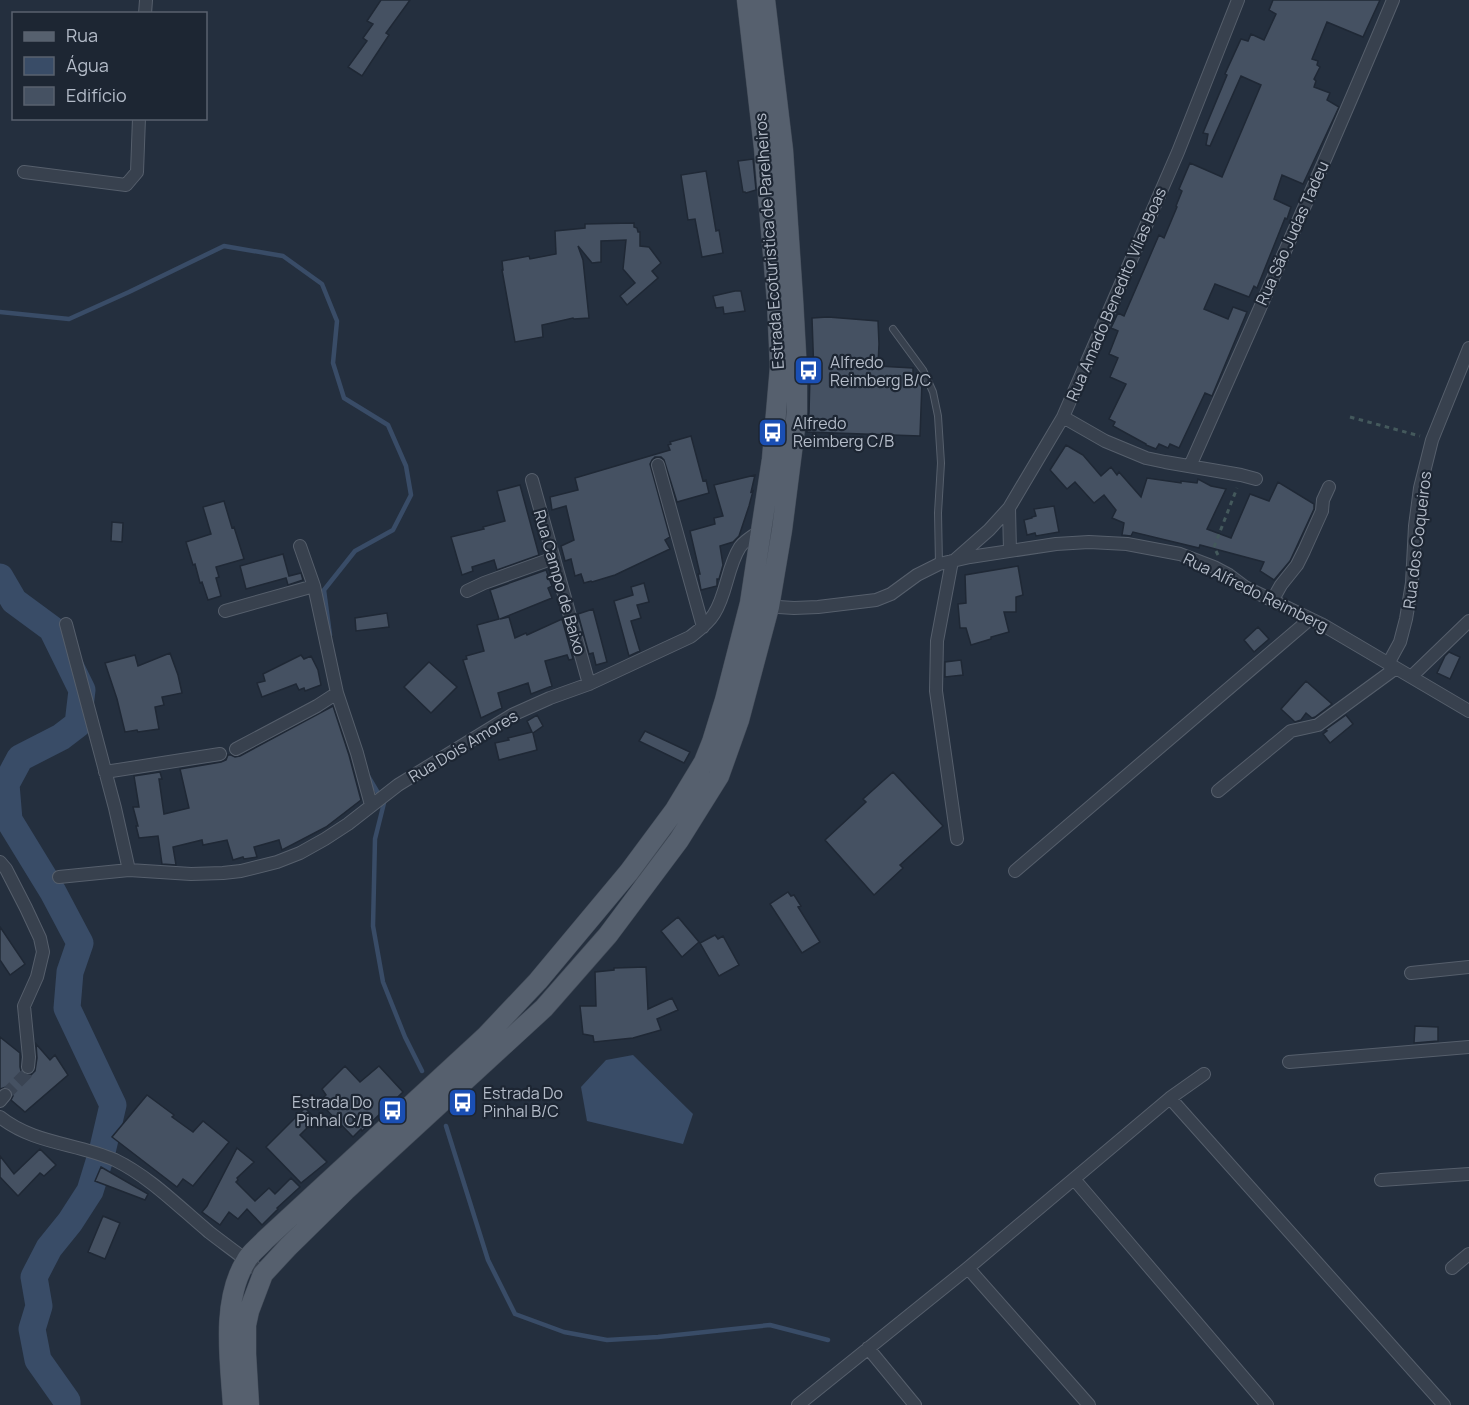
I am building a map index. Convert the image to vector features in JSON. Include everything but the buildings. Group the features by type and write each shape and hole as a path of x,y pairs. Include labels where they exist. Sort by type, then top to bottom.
{"main road":[{"name":"Estrada Ecoturistica de Parelheiros","path":"249,1405 246,1325 252,1301 263,1274 288,1246 345,1191 544,1008 608,935 679,840 719,776 739,720 760,605 762,530 772,459 780,367 777,301 764,148 747,0"},
{"name":"Estrada Ecoturistica de Parelheiros","path":"233,1405 229,1332 234,1288 246,1259 486,1036 538,981 629,872 675,810 704,762 760,605 782,530 797,412 794,300 783,150 765,0"}],"street":[{"name":"Rua Amado Benedito Vilas Boas","path":"952,561 989,530 1010,507 1063,417 1178,152 1238,0"},
{"name":"Rua São Judas Tadeu","path":"1190,466 1305,208 1394,0"},
{"path":"24,172 126,185 137,172 140,120"},
{"name":"Rua dos Coqueiros","path":"1392,666 1406,619 1412,583 1420,488 1432,440 1469,348"},
{"path":"1063,417 1105,441 1146,458 1256,479"},
{"path":"658,465 703,627"},
{"name":"Rua Campo de Baixo","path":"532,480 589,684"},
{"path":"1272,600 1305,551 1323,511 1323,500 1329,487"},
{"path":"1010,507 1010,552"},
{"path":"762,530 782,530"},
{"name":"Rua Dois Amores","path":"59,877 129,870 208,874 242,871 300,853 348,824 398,785 512,715 589,684 690,637 714,615 741,545 762,530"},
{"name":"Rua Alfredo Reimberg","path":"760,605 818,607 876,600 891,594 917,575 939,564 952,561 1056,544 1089,542 1127,544 1180,554 1229,575 1245,587 1344,637 1469,711"},
{"path":"300,546 314,586 337,693 371,805"},
{"path":"467,591 554,558"},
{"path":"952,561 937,641 936,692 957,839"},
{"path":"225,611 314,586"},
{"path":"1015,871 1310,619"},
{"path":"1412,676 1469,621"},
{"path":"66,624 129,870"},
{"path":"1218,791 1291,731 1318,725 1392,666"},
{"path":"236,749 337,693"},
{"path":"105,772 220,754"},
{"path":"0,862 26,908 40,939 43,952 37,977 24,1006 28,1066"},
{"path":"1411,973 1469,967"},
{"path":"1289,1062 1469,1047"},
{"path":"798,1405 968,1268 1170,1098 1204,1074"},
{"path":"1170,1098 1444,1405"},
{"path":"0,1117 22,1131 50,1142 72,1146 112,1159 127,1167 263,1274"},
{"path":"1381,1180 1469,1174"},
{"path":"1074,1179 1267,1405"},
{"path":"1452,1268 1469,1254"},
{"path":"968,1268 1089,1405"},
{"path":"868,1348 915,1405"}],"lane":[{"path":"893,329 923,370 933,392 938,416 941,464 938,513 939,564"}],"path":[{"path":"1350,417 1432,440"},
{"path":"1229,575 1214,547 1241,475"}],"water":[{"path":"633,1055 693,1114 683,1144 587,1121 581,1087 606,1060"}],"waterway":[{"path":"0,312 69,319 224,246 283,256 322,284 337,321 333,363 344,398 388,425 406,466 411,495 393,530 355,551 324,590 330,635"},
{"path":"0,577 14,601 52,629 82,690 78,724 61,737 20,758 6,784 9,820 53,892 80,943 70,972 67,1008 113,1105 90,1191 70,1222 49,1248 34,1277 39,1306 32,1329 38,1360 67,1401 67,1405"},
{"path":"368,776 384,803 375,839 373,926 383,982 405,1037 422,1071"},
{"path":"446,1126 488,1260 515,1314 564,1332 607,1340 770,1325 828,1340"}],"tunnel":[{"path":"5,1095 26,1074 28,1067"}],"place":[{"name":"Alfredo Reimberg B/C","path":"809,371"},
{"name":"Alfredo Reimberg C/B","path":"772,432"},
{"name":"Estrada Do Pinhal B/C","path":"462,1102"},
{"name":"Estrada Do Pinhal C/B","path":"393,1111"}]}
